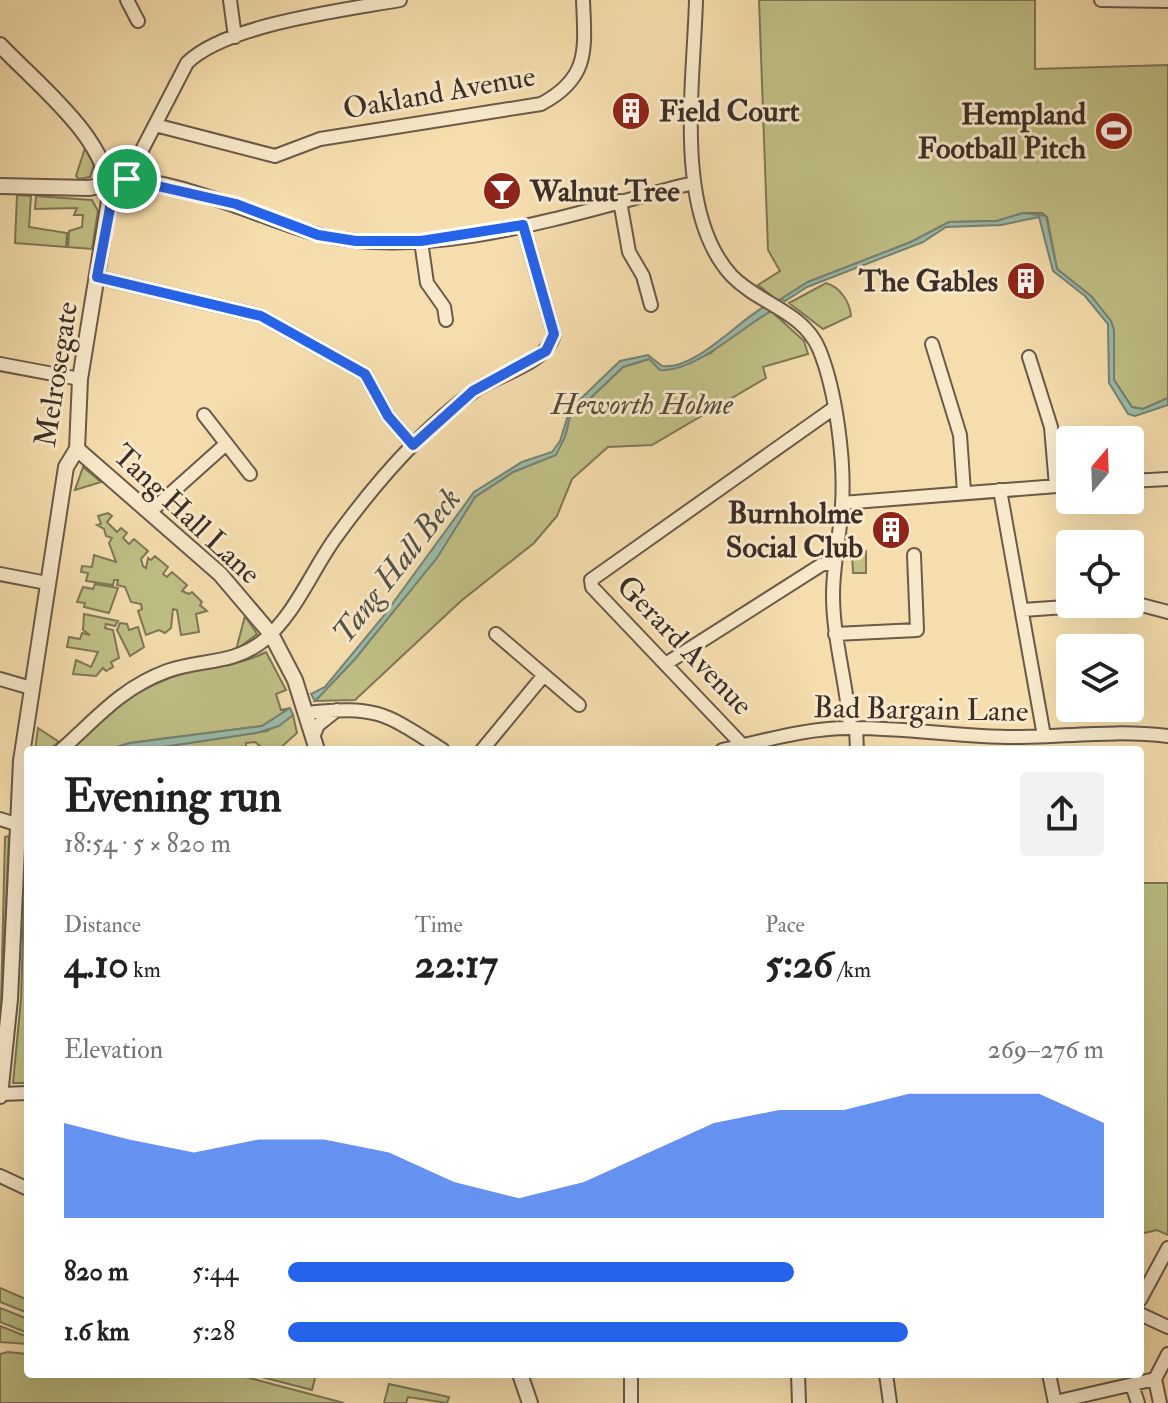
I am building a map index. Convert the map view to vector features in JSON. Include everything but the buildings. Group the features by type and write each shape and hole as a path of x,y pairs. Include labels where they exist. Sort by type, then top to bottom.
{"street":[{"path":"127,0 138,21"},
{"path":"230,0 235,37"},
{"path":"127,179 187,63 199,52 235,37 341,5 400,0"},
{"name":"Oakland Avenue","path":"155,125 275,156 320,139 541,104 561,92 583,63 583,0"},
{"path":"696,0 693,183 703,226 720,262 735,279 801,323 819,349 834,408 842,503 835,561 835,634 856,746"},
{"path":"1101,0 1168,1"},
{"path":"0,45 93,143 103,160 110,184"},
{"path":"0,186 89,188 127,179 236,204 318,235 356,241 421,241 523,225 693,183"},
{"name":"Melrosegate","path":"26,746 31,688 66,467 77,449 80,379 110,208 110,184"},
{"path":"620,201 629,252 643,276 651,305"},
{"path":"65,746 103,708 138,683 198,663 238,658 271,634 336,536 413,445 473,391 546,351 554,334 523,225"},
{"path":"421,241 427,283 444,307 446,320"},
{"path":"97,277 185,296 274,323 365,374 388,416 413,445"},
{"path":"932,344 960,435 964,492"},
{"path":"1029,357 1056,451"},
{"path":"0,364 80,379"},
{"name":"Gerard Avenue","path":"744,746 592,587 591,580 834,408"},
{"path":"204,415 250,474"},
{"path":"150,512 226,444"},
{"name":"Tang Hall Lane","path":"77,449 220,574 271,634 301,695 315,744"},
{"path":"1144,480 1168,479"},
{"path":"842,503 1056,486"},
{"path":"1000,490 1044,736"},
{"path":"835,634 917,630 914,555"},
{"path":"667,663 821,565 835,561"},
{"path":"0,574 47,583"},
{"path":"1144,606 1168,612"},
{"path":"1023,610 1056,608"},
{"path":"496,634 579,705"},
{"path":"485,746 544,675"},
{"path":"0,679 31,688"},
{"path":"307,713 338,709 381,712 436,746"},
{"path":"315,744 318,725 338,709"},
{"name":"Bad Bargain Lane","path":"757,746 853,728 974,736 1044,736 1107,731 1168,736"},
{"name":"Melrosegate","path":"0,1095 23,826 24,762"},
{"path":"0,819 23,826"},
{"path":"0,1095 24,1093"},
{"path":"0,1176 24,1187"},
{"path":"1144,1293 1168,1248"},
{"path":"1144,1316 1168,1327"},
{"path":"1160,1403 1155,1379 1168,1354"},
{"path":"521,1378 530,1403"},
{"path":"631,1378 631,1403"},
{"path":"798,1378 799,1403"},
{"path":"887,1378 890,1403"},
{"path":"1050,1378 1055,1403 1155,1379"},
{"path":"1132,1385 1138,1403"}],"green space":[{"path":"759,0 1035,0 1035,69 1168,65 1168,398 1143,409 1132,407 1114,380 1112,324 1092,297 1057,269 1047,217 1042,213 1023,213 997,221 949,222 911,242 808,282 778,301 758,285 780,271 768,250"},
{"path":"85,148 94,165 90,177 79,179 76,176"},
{"path":"17,195 31,196 29,227 67,233 66,247 15,243"},
{"path":"36,196 92,200 98,211 92,249 68,247 69,231 82,227 83,215 74,215 77,208 35,209"},
{"path":"826,283 843,296 851,316 823,329 789,303"},
{"name":"Heworth Holme","path":"771,311 804,341 808,354 763,367 766,378 652,445 608,447 572,479 557,516 534,543 461,601 355,700 315,701 355,659 429,566 475,497 513,472 555,455 567,430 569,414 578,410 623,367 649,359 666,370 711,353 728,337"},
{"path":"83,467 101,482 75,490"},
{"path":"108,513 112,516 107,522 117,532 121,528 127,533 123,538 129,544 134,539 148,551 141,559 143,566 146,568 148,558 151,560 155,556 168,567 163,574 167,577 172,572 187,585 182,591 192,592 202,602 200,605 207,611 196,614 199,632 181,635 177,610 173,609 171,628 165,633 159,630 146,635 138,611 142,609 141,604 131,602 125,587 117,585 118,580 114,580 113,585 86,581 88,573 81,572 82,566 92,567 94,555 116,562 109,543 112,538 106,536 104,529 97,525 101,524 98,516"},
{"path":"852,551 866,551 866,573 853,573"},
{"path":"95,584 118,588 109,613 84,607 85,603 77,602 83,587 93,589"},
{"path":"84,614 118,621 115,626 106,624 105,628 113,630 119,658 111,662 113,667 106,671 103,668 96,676 73,674 76,660 91,667 98,652 67,647 69,637 80,639 82,633 90,635 83,630"},
{"path":"245,616 257,634 236,650"},
{"path":"120,623 127,624 129,630 138,627 144,647 130,656 117,630"},
{"path":"266,652 286,690 276,694 281,710 290,708 262,726 120,746 74,746 123,702 154,685 188,672"},
{"path":"293,715 297,733 282,746 260,746 255,742 246,743 246,746 169,746 267,731"},
{"path":"38,728 59,742 54,746 36,746"},
{"path":"9,836 0,1043 5,837"},
{"path":"1144,883 1168,883 1168,1235 1157,1230 1144,1233"},
{"path":"24,902 24,1083 13,1083 21,999"},
{"path":"0,1288 24,1298 24,1311 0,1302"},
{"path":"0,1308 24,1317 24,1331 0,1322"},
{"path":"0,1326 24,1335 24,1344 0,1342"},
{"path":"0,1354 24,1354 24,1378 249,1378 344,1403 0,1403"},
{"path":"266,1378 315,1378 312,1390"},
{"path":"389,1384 449,1397 447,1403 408,1397 406,1403 384,1403"}],"shaded area":[{"path":"1023,213 1046,216 1057,269 1091,296 1111,321 1114,330 1114,380 1132,407 1143,409 1168,398 1168,405 1135,416 1128,414 1109,383 1108,324 1085,296 1053,271 1039,217 1001,225 946,227 923,242 807,287 785,301 781,299 808,282 911,242 949,222 997,221"},
{"path":"764,307 771,311 717,348 687,364 660,370 649,359 623,367 578,410 571,412 565,437 556,455 513,472 475,497 437,558 355,659 315,701 311,694 325,687 382,618 474,492 522,462 552,452 560,441 570,409 620,361 648,355 662,366 688,361"},
{"path":"290,708 293,715 279,726 256,733 169,746 120,746 130,743 262,726"}],"place":[{"name":"Field Court","path":"631,111"},
{"name":"Hempland Football Pitch","path":"1114,131"},
{"name":"Walnut Tree","path":"502,191"},
{"name":"The Gables","path":"1026,281"},
{"name":"Burnholme Social Club","path":"891,530"}],"route":[{"path":"127,179 236,204 318,235 356,241 421,241 523,225 554,334 552,343 546,351 473,391 413,445 388,416 365,374 261,316 97,277 110,208 110,184 127,179"}],"water label":[{"name":"Tang Hall Beck","path":"396,565"}]}
